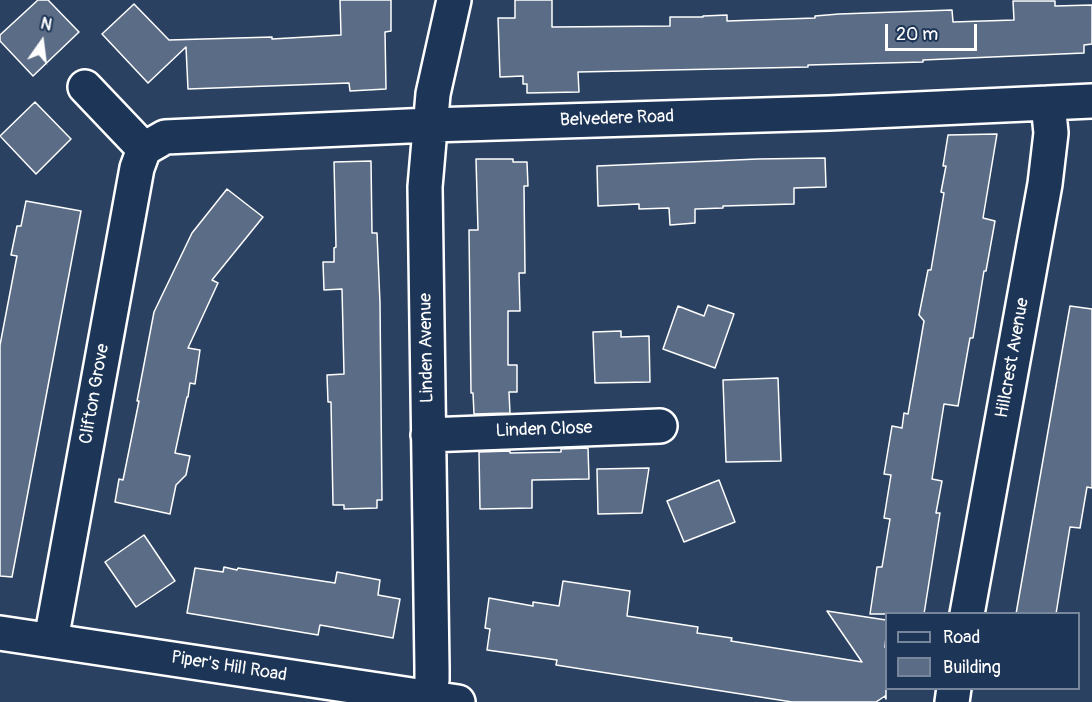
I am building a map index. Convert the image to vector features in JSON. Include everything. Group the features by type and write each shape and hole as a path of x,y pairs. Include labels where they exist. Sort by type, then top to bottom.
{"street":[{"name":"Linden Avenue","path":"443,700 432,680 425,187 433,94 454,0"},
{"path":"86,87 144,149"},
{"name":"Belvedere Road","path":"144,149 165,136 430,125 830,113 1092,101"},
{"name":"Hillcrest Avenue","path":"967,612 1044,184 1051,133 1048,102"},
{"name":"Clifton Grove","path":"51,640 137,168 144,149"},
{"name":"Linden Close","path":"428,435 660,426"},
{"name":"Piper's Hill Road","path":"0,633 51,640 303,691 443,700"}],"building":[{"path":"38,0 48,0 79,32 33,76 0,41 0,35"},
{"path":"340,0 391,0 391,31 385,32 386,89 350,91 349,83 188,89 186,47 148,83 102,34 134,4 169,40 272,37 272,39 341,35"},
{"path":"515,0 552,0 552,27 670,26 670,17 727,15 727,21 952,10 953,22 1014,20 1013,1 1055,1 1055,6 1092,5 1092,44 1084,45 1084,53 923,60 923,62 578,72 579,92 527,93 527,84 523,84 523,76 500,77 498,18 515,18"},
{"path":"35,102 71,139 36,174 0,136"},
{"path":"997,134 983,218 995,221 958,406 944,404 932,479 942,481 936,513 940,513 924,612 870,614 877,567 882,567 890,519 884,518 891,475 884,474 892,426 902,428 904,413 908,414 924,321 919,315 928,270 931,270 944,193 941,192 948,135"},
{"path":"825,158 826,187 794,188 794,204 695,209 695,223 670,225 669,208 639,209 639,204 598,206 597,166"},
{"path":"476,159 513,159 513,162 527,162 528,186 524,186 525,273 519,273 520,311 508,311 508,365 517,365 517,392 509,392 510,413 474,414 473,393 471,393 469,230 478,230"},
{"path":"371,161 372,233 377,233 380,303 382,500 377,500 377,508 344,509 344,505 333,505 331,402 328,402 327,375 344,374 342,289 324,290 323,262 334,262 334,248 336,247 334,162"},
{"path":"227,189 263,217 212,280 218,283 188,348 200,350 195,384 190,383 175,453 190,456 186,475 176,485 170,514 115,502 119,479 123,480 154,312 192,233"},
{"path":"26,201 81,211 12,577 0,576 0,345 17,256 11,255 17,226 21,226"},
{"path":"708,305 734,314 715,368 663,349 678,306 704,316"},
{"path":"1070,306 1092,309 1092,488 1087,487 1080,528 1070,527 1056,612 1016,612"},
{"path":"621,331 621,337 649,336 650,382 595,383 593,332"},
{"path":"778,378 781,461 726,462 723,380"},
{"path":"588,448 589,479 532,480 532,508 480,509 479,452 561,452 561,449"},
{"path":"649,468 642,513 598,514 597,469"},
{"path":"719,480 735,522 684,542 667,501"},
{"path":"144,535 175,581 136,607 105,562"},
{"path":"224,567 335,583 337,572 380,580 378,595 400,599 393,638 320,625 318,635 187,613 195,568 223,572"},
{"path":"563,581 630,591 627,616 698,627 697,633 732,638 731,641 862,662 827,611 885,620 886,699 885,696 876,702 792,702 556,665 557,660 487,650 490,629 485,628 489,598 533,606 533,602 559,606"}]}
